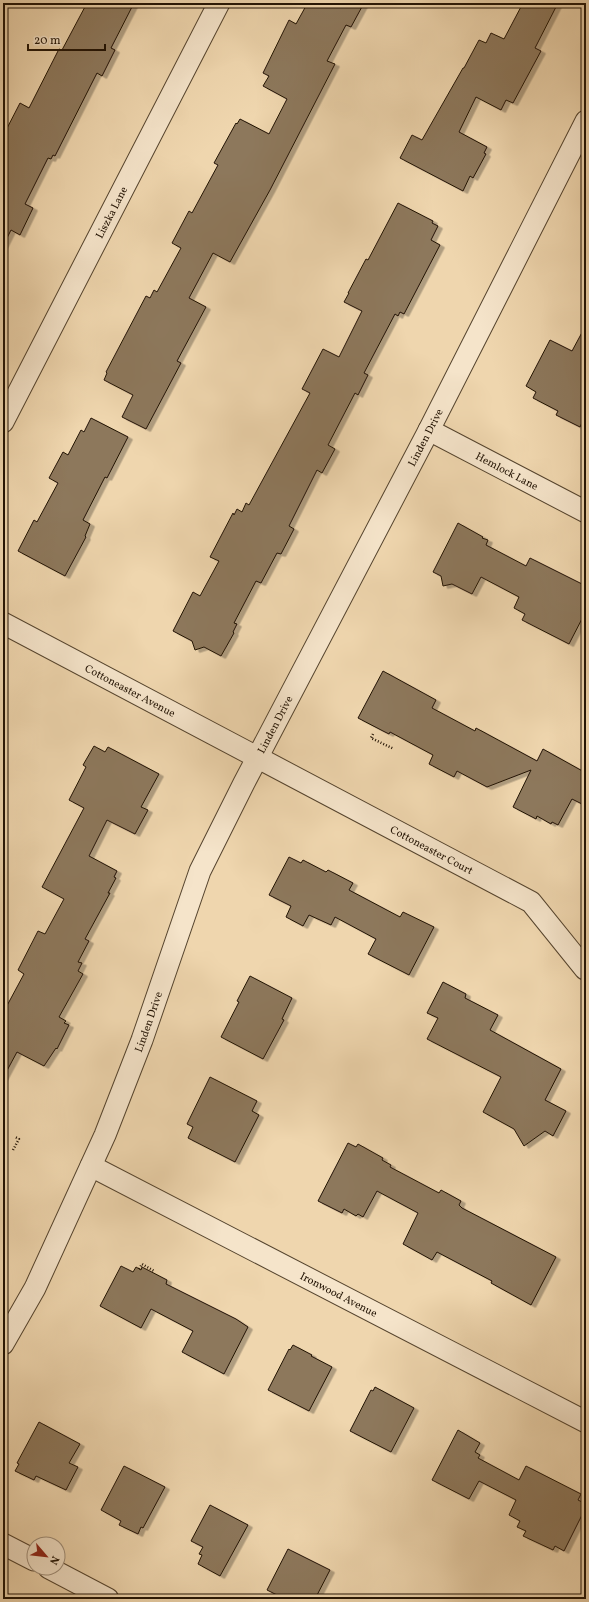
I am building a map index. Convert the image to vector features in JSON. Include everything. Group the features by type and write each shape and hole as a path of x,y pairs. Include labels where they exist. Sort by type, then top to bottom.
{"street":[{"name":"Liszka Lane","path":"3,422 219,3"},
{"name":"Linden Drive","path":"3,1344 35,1288 113,1118 142,1040 200,871 257,756 429,430 586,122"},
{"name":"Hemlock Lane","path":"429,430 586,512"},
{"name":"Cottoneaster Avenue","path":"3,623 257,756"},
{"name":"Cottoneaster Court","path":"257,756 531,902 586,969"},
{"name":"Ironwood Avenue","path":"91,1166 586,1422"},
{"path":"3,1544 26,1556"},
{"path":"64,1576 108,1599"}],"path":[{"path":"373,734 371,738 394,749"},
{"path":"13,1150 19,1139 15,1137"},
{"path":"139,1270 142,1264 154,1270"}],"building":[{"path":"87,3 134,3 111,48 115,50 102,76 97,73 55,156 53,155 51,159 48,158 25,204 33,208 20,235 11,230 3,246 3,136 20,103 29,108 59,49 62,50"},
{"path":"305,3 364,3 351,27 346,25 327,61 335,64 270,190 230,262 213,253 189,298 206,307 177,361 181,363 146,429 122,417 133,395 104,380 107,373 106,372 146,296 150,298 154,290 157,292 181,248 172,243 189,211 192,213 218,165 214,163 236,123 237,124 240,119 269,134 287,99 263,86 269,76 263,73 289,20 296,24 307,4"},
{"path":"523,3 558,3 535,48 541,51 513,103 506,100 501,110 476,97 459,132 487,147 484,153 486,154 473,178 470,176 463,191 400,158 412,135 422,140 479,40 486,43 491,33 504,39"},
{"path":"398,203 433,221 432,223 438,226 431,240 440,245 404,314 400,312 398,316 395,314 364,373 368,375 358,395 355,393 328,445 335,449 322,473 317,470 289,526 294,529 281,554 277,553 261,583 256,581 234,623 237,624 233,632 234,633 221,656 204,647 195,650 192,641 173,631 193,592 200,596 219,561 210,557 233,513 234,515 237,509 242,512 246,503 249,505 310,393 302,389 323,349 339,357 362,311 344,302 366,259 368,260"},
{"path":"586,325 586,414 580,427 556,415 558,411 533,398 536,392 526,386 550,340 572,351"},
{"path":"91,418 128,437 83,520 90,524 85,536 86,537 65,576 18,551 34,520 37,522 58,483 49,478 63,452 68,455 81,430 84,432"},
{"path":"458,523 483,537 482,538 488,540 486,545 526,566 530,558 586,586 586,611 569,644 522,620 525,614 514,608 519,597 481,577 472,594 452,584 443,586 441,576 433,572"},
{"path":"383,671 436,700 432,708 475,731 476,728 537,761 543,749 586,773 586,806 572,799 558,825 552,822 551,824 537,816 536,819 513,807 531,770 487,787 457,771 454,777 429,764 433,755 390,732 389,734 358,718"},
{"path":"94,746 105,752 108,747 159,774 141,807 148,810 135,834 107,820 89,856 117,871 114,877 116,878 108,893 110,893 85,939 89,941 78,962 82,963 78,971 83,974 59,1017 66,1021 64,1023 69,1025 57,1049 56,1048 44,1066 17,1052 3,1078 3,1013 24,974 18,970 38,931 45,934 64,899 42,887 84,808 69,800 86,767 83,765"},
{"path":"289,857 301,863 303,860 326,872 328,870 353,883 349,890 400,917 403,912 434,927 409,975 368,954 376,939 335,917 331,925 309,915 303,926 286,917 291,906 269,895"},
{"path":"250,976 292,998 282,1019 284,1020 263,1059 221,1037 239,1002 237,1001"},
{"path":"443,982 466,994 465,998 498,1015 490,1030 561,1069 545,1100 566,1111 553,1136 545,1131 524,1146 514,1129 483,1112 501,1077 427,1039 438,1018 427,1013"},
{"path":"210,1077 257,1101 252,1111 259,1115 235,1162 188,1138 193,1127 187,1124"},
{"path":"348,1143 356,1147 358,1144 383,1158 382,1160 391,1165 390,1167 439,1193 441,1190 461,1201 459,1205 462,1208 556,1257 531,1305 491,1283 492,1281 437,1252 432,1260 403,1244 418,1213 377,1191 363,1217 358,1214 356,1216 344,1209 342,1213 318,1201"},
{"path":"121,1266 133,1272 136,1267 141,1270 142,1267 167,1280 166,1284 236,1319 248,1327 224,1374 182,1352 193,1331 151,1309 141,1328 100,1306"},
{"path":"293,1345 332,1367 309,1411 268,1390 289,1349 290,1350"},
{"path":"375,1387 414,1408 391,1452 350,1431 371,1390 373,1391"},
{"path":"39,1422 80,1444 69,1463 78,1467 66,1490 36,1476 34,1480 15,1471 19,1464 17,1463"},
{"path":"458,1430 480,1443 475,1452 480,1455 478,1458 519,1480 526,1466 581,1494 578,1500 586,1504 586,1507 564,1551 555,1546 553,1550 523,1536 526,1531 517,1527 520,1521 509,1515 516,1500 479,1481 469,1499 432,1480"},
{"path":"124,1466 165,1487 143,1528 141,1527 138,1534 119,1525 121,1521 101,1510"},
{"path":"210,1505 248,1525 220,1576 198,1564 202,1555 199,1554 203,1547 191,1541"},
{"path":"288,1549 330,1570 315,1599 285,1599 267,1590"}]}
